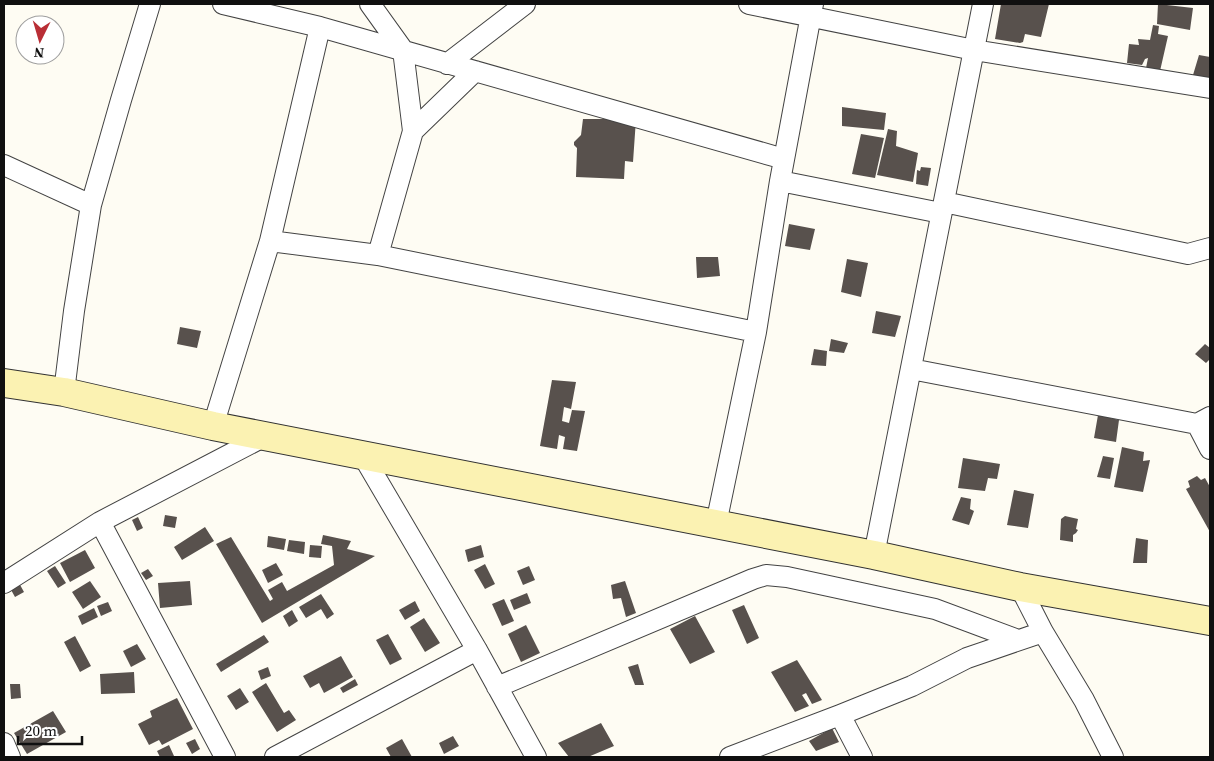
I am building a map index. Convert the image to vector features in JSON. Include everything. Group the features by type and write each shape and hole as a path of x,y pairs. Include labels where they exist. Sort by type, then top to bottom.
{"street":[{"path":"64,392 74,311 92,205 120,100 150,4"},
{"path":"222,4 320,27 784,159"},
{"path":"370,4 403,50 413,131 378,255"},
{"path":"447,64 526,4"},
{"path":"749,4 812,10 974,50 1210,88"},
{"path":"874,555 983,4"},
{"path":"716,524 756,332 780,181 812,10"},
{"path":"213,426 270,241 320,27"},
{"path":"413,131 475,71"},
{"path":"4,165 92,205"},
{"path":"780,181 943,207 1188,254 1210,248"},
{"path":"270,241 378,255 756,332"},
{"path":"911,369 1204,420 1210,449"},
{"path":"4,383 64,392 213,426 874,555 1020,587 1210,621"},
{"path":"4,583 100,522 265,436"},
{"path":"364,456 477,650 536,757"},
{"path":"100,522 225,757"},
{"path":"497,687 752,578 766,575 787,577 935,609 1018,640"},
{"path":"1020,587 1042,632 1084,700 1113,757"},
{"path":"730,757 912,686 967,658 1042,632"},
{"path":"275,757 477,650"},
{"path":"840,715 862,757"},
{"path":"4,742 10,757"}],"building":[{"path":"1001,4 1049,4 1041,37 1025,34 1023,42 1020,43 995,39"},
{"path":"1158,4 1193,8 1190,30 1157,24"},
{"path":"1153,25 1159,26 1158,34 1168,36 1160,71 1146,68 1148,58 1145,59 1142,65 1127,63 1129,44 1139,45 1138,39 1150,40"},
{"path":"1199,55 1210,57 1210,79 1193,75"},
{"path":"842,107 886,113 884,130 842,126"},
{"path":"583,119 636,119 633,162 625,161 624,179 576,177 577,148 574,142 581,135"},
{"path":"888,129 897,131 896,146 918,153 913,182 877,175"},
{"path":"861,134 884,138 875,178 852,174"},
{"path":"921,167 931,168 928,186 916,184 917,170 920,171"},
{"path":"789,224 815,229 810,250 785,246"},
{"path":"696,257 718,257 720,276 697,278"},
{"path":"847,259 868,263 861,297 841,292"},
{"path":"876,311 901,316 895,337 872,333"},
{"path":"180,327 201,331 197,348 177,344"},
{"path":"831,339 848,343 844,353 829,351"},
{"path":"1205,344 1210,348 1210,359 1206,363 1195,354"},
{"path":"814,349 827,351 826,366 811,365"},
{"path":"552,380 576,382 571,409 564,407 562,421 569,423 572,410 585,411 577,451 563,449 565,437 559,435 557,449 540,446"},
{"path":"1098,415 1119,420 1116,442 1094,438"},
{"path":"1122,447 1144,452 1143,461 1150,460 1143,492 1114,487"},
{"path":"1103,456 1114,458 1110,479 1097,477"},
{"path":"963,458 1000,464 997,479 988,478 985,491 958,488"},
{"path":"1197,476 1201,480 1205,478 1210,487 1210,532 1186,489 1190,487 1188,481"},
{"path":"1014,490 1034,494 1028,528 1007,525"},
{"path":"961,497 971,499 970,509 974,511 969,525 952,520"},
{"path":"165,515 177,517 175,528 163,526"},
{"path":"1065,516 1078,519 1076,529 1078,530 1073,535 1073,542 1060,540 1061,519"},
{"path":"138,517 143,528 137,531 132,520"},
{"path":"205,527 214,541 182,560 174,547"},
{"path":"323,535 351,541 347,549 375,556 262,623 216,544 231,537 270,601 273,599 268,590 282,582 287,591 334,565 332,546 321,544"},
{"path":"268,536 286,539 284,550 267,547"},
{"path":"1136,538 1148,540 1147,563 1133,563"},
{"path":"289,540 305,542 304,554 287,551"},
{"path":"310,545 322,546 321,558 309,557"},
{"path":"481,545 484,557 468,562 465,550"},
{"path":"85,550 95,568 70,582 60,563"},
{"path":"276,563 283,575 268,583 262,570"},
{"path":"485,564 495,584 485,589 474,570"},
{"path":"55,566 66,583 58,588 47,571"},
{"path":"529,566 535,580 523,585 517,571"},
{"path":"148,569 153,576 146,580 141,573"},
{"path":"90,581 101,597 83,609 72,592"},
{"path":"190,581 192,605 160,608 158,583"},
{"path":"625,581 636,613 626,617 621,598 613,599 611,585"},
{"path":"19,583 24,592 15,597 10,588"},
{"path":"527,593 531,603 514,610 510,600"},
{"path":"321,594 334,614 327,619 321,609 306,618 299,607"},
{"path":"504,599 514,621 502,626 492,604"},
{"path":"415,601 420,611 405,620 399,610"},
{"path":"108,602 112,611 101,616 97,606"},
{"path":"744,605 759,638 747,644 732,610"},
{"path":"94,608 98,617 82,625 78,616"},
{"path":"292,610 298,621 289,627 283,616"},
{"path":"695,616 715,652 690,664 670,629"},
{"path":"424,618 440,643 425,652 410,627"},
{"path":"526,625 540,653 521,662 508,634"},
{"path":"388,634 402,659 390,665 376,640"},
{"path":"264,635 269,642 221,672 216,664"},
{"path":"75,636 91,666 80,672 64,642"},
{"path":"137,644 146,659 131,667 123,651"},
{"path":"341,656 353,677 324,693 319,683 310,688 303,676"},
{"path":"797,660 822,700 812,704 806,693 802,695 809,706 795,712 771,672"},
{"path":"638,664 644,685 635,685 628,667"},
{"path":"268,667 271,676 261,680 258,671"},
{"path":"134,672 135,693 101,694 100,674"},
{"path":"355,679 358,685 343,693 340,688"},
{"path":"266,683 284,713 289,710 296,720 277,732 252,692"},
{"path":"10,684 20,684 21,698 11,699"},
{"path":"240,688 249,702 236,710 227,696"},
{"path":"177,698 193,729 162,745 159,740 149,745 138,724 152,717 150,711"},
{"path":"53,711 66,732 27,754 14,733"},
{"path":"601,723 614,746 588,757 569,757 558,743"},
{"path":"832,728 839,742 816,751 809,741"},
{"path":"453,736 459,746 444,754 439,743"},
{"path":"195,739 200,749 192,754 186,743"},
{"path":"402,739 412,757 391,757 386,748"},
{"path":"169,745 174,756 160,757 157,751"}]}
